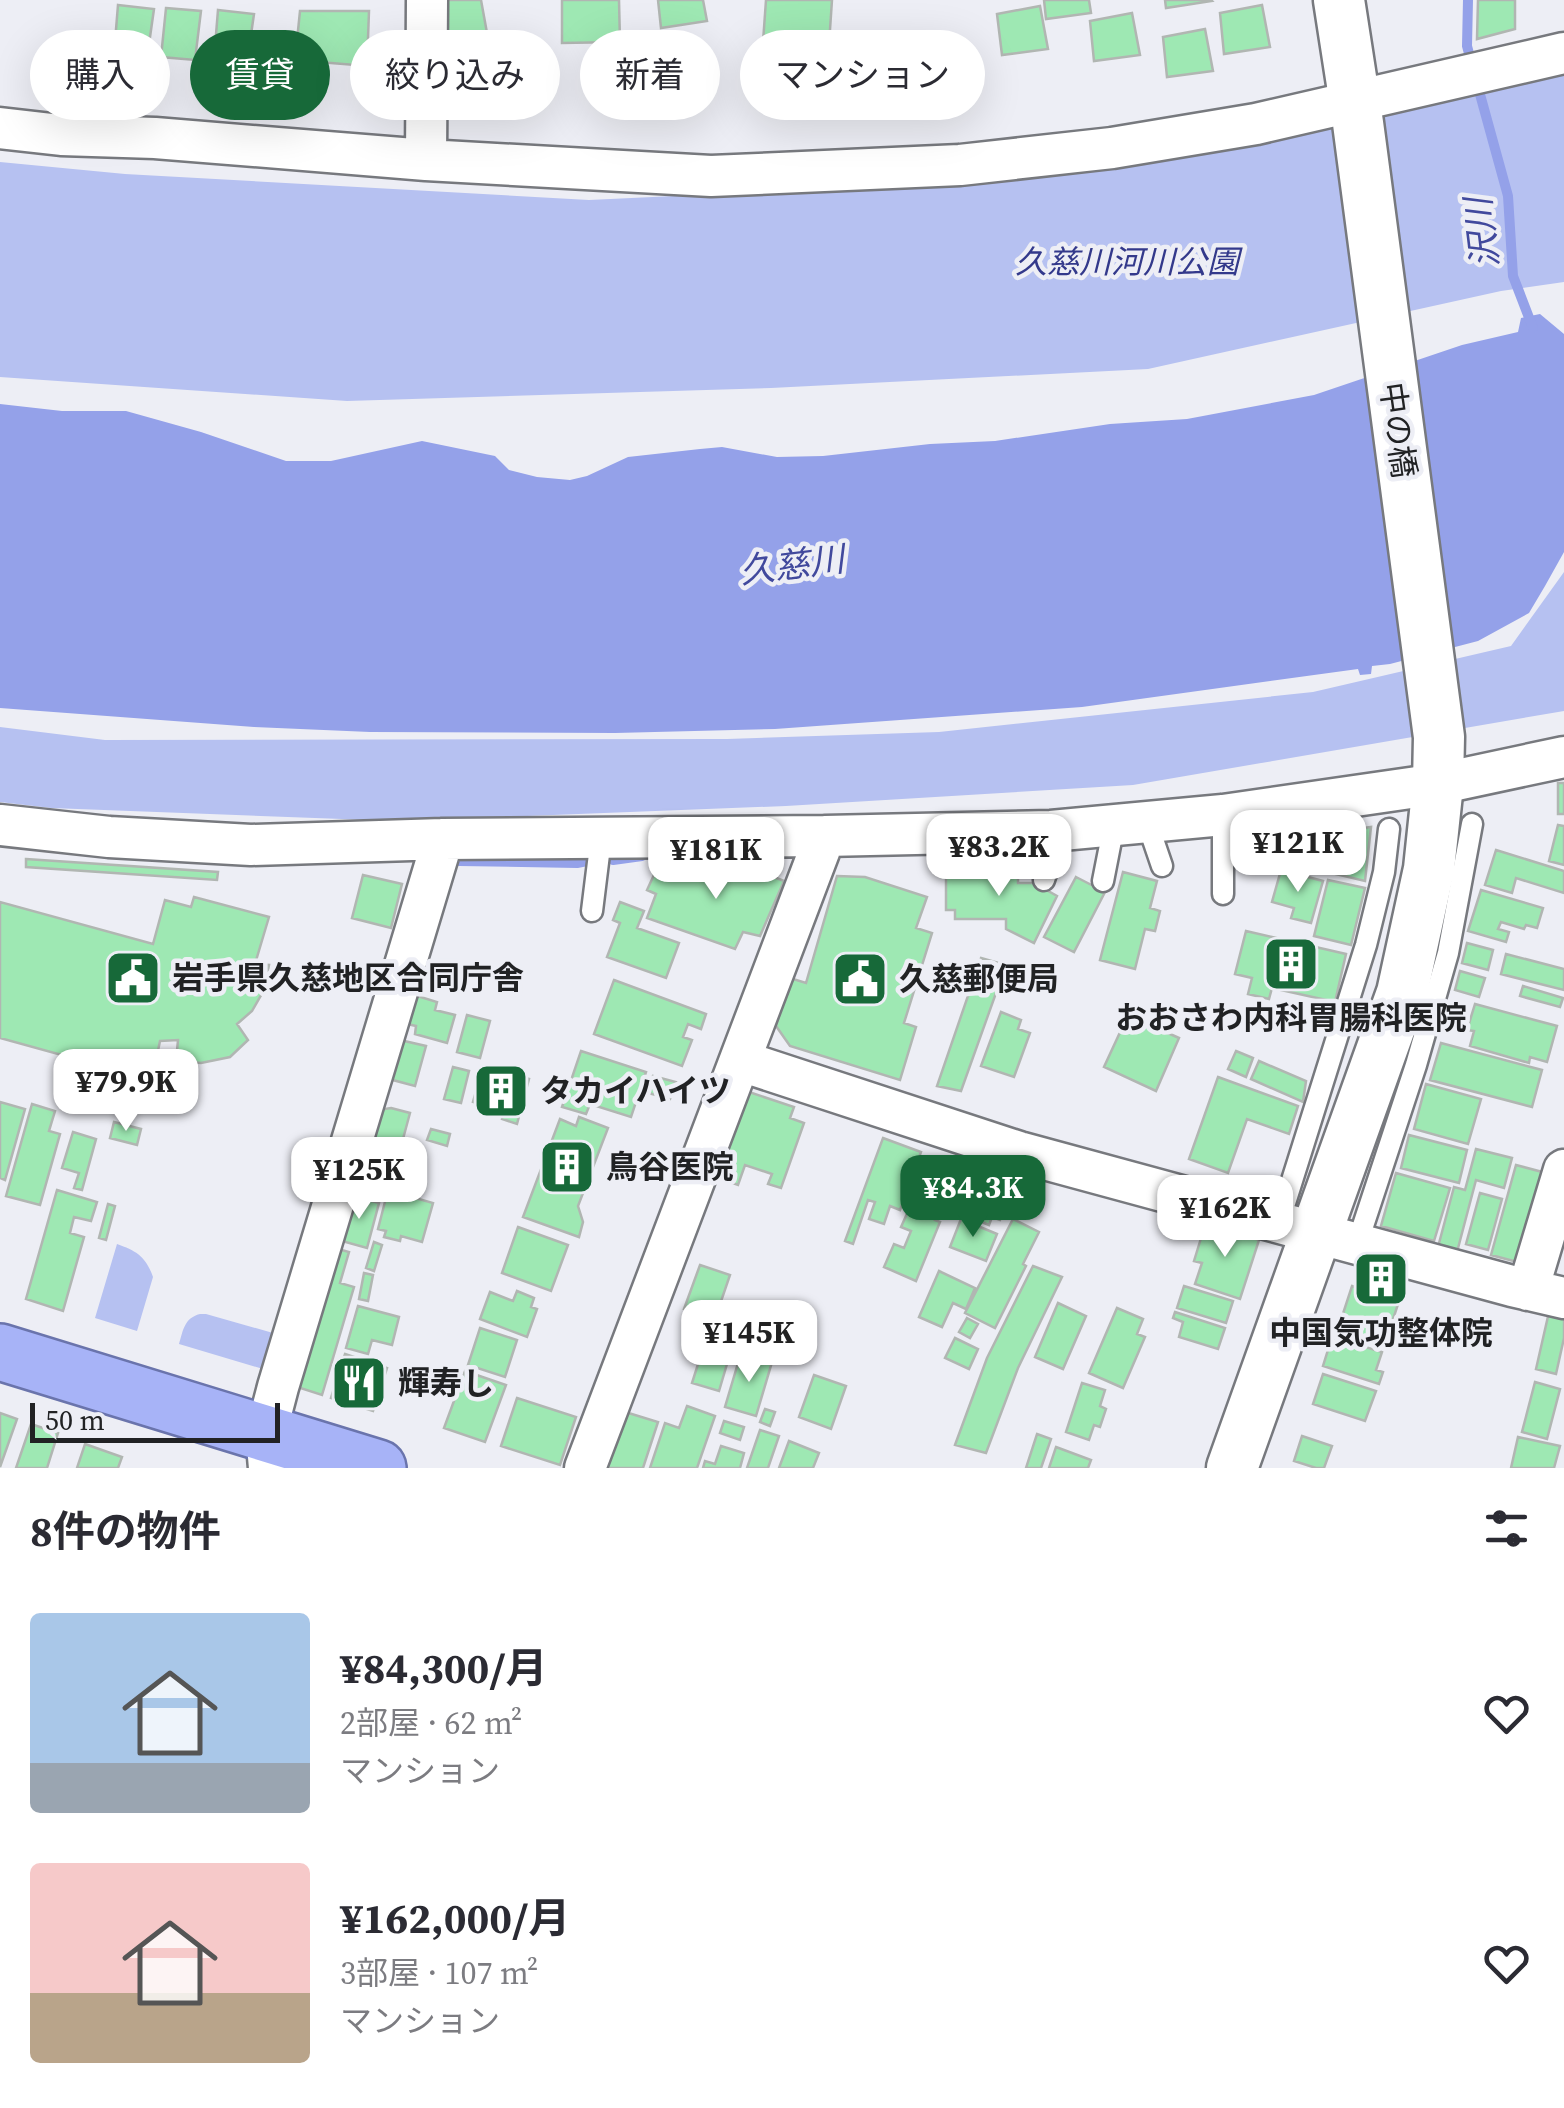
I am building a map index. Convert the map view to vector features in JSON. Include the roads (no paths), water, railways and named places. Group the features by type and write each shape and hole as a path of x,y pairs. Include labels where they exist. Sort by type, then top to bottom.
{"highway":[{"path":"0,1352 268,1450 378,1468"}],"street":[{"path":"426,160 428,0"},
{"name":"中の橋","path":"1232,1468 1402,992 1429,869 1439,760 1339,0"},
{"path":"0,128 426,160 711,176 960,166 1356,112 1564,53"},
{"path":"1490,773 1564,757"},
{"path":"0,825 109,837 251,845 443,838 1060,830 1223,815 1439,760 1490,773 1564,772"},
{"path":"585,1468 825,836"},
{"path":"268,1450 278,1387 443,838"},
{"path":"740,1061 1019,1152 1546,1294 1564,1170"}],"lane":[{"path":"1223,815 1223,894"},
{"path":"1103,881 1130,823 1162,866"},
{"path":"1318,1233 1416,1065 1448,953 1472,824"},
{"path":"1318,1233 1389,829"},
{"path":"1044,880 1060,830"},
{"path":"592,910 601,838"}],"water":[{"name":"久慈川","path":"1540,314 1564,334 1564,552 1529,613 1478,641 1372,666 1371,674 1360,675 1358,669 1082,707 775,729 615,733 370,732 0,708 0,404 62,411 126,411 286,461 331,461 422,441 495,456 509,470 570,480 628,457 700,449 722,447 777,457 823,456 1187,419 1314,395 1462,345 1518,332 1521,318"}],"waterway":[{"name":"沢川","path":"1468,0 1467,46 1471,61"},
{"name":"沢川","path":"1478,87 1508,196 1513,276 1533,328"},
{"path":"613,860 642,856"},
{"path":"459,861 587,861"}],"place":[{"name":"おおさわ内科胃腸科医院","path":"1291,964"},
{"name":"岩手県久慈地区合同庁舎","path":"133,978"},
{"name":"久慈郵便局","path":"860,979"},
{"name":"タカイハイツ","path":"501,1091"},
{"name":"鳥谷医院","path":"567,1167"},
{"name":"中国気功整体院","path":"1381,1279"},
{"name":"輝寿し","path":"359,1383"}],"park label":[{"name":"久慈川河川公園","path":"1127,262"}]}
